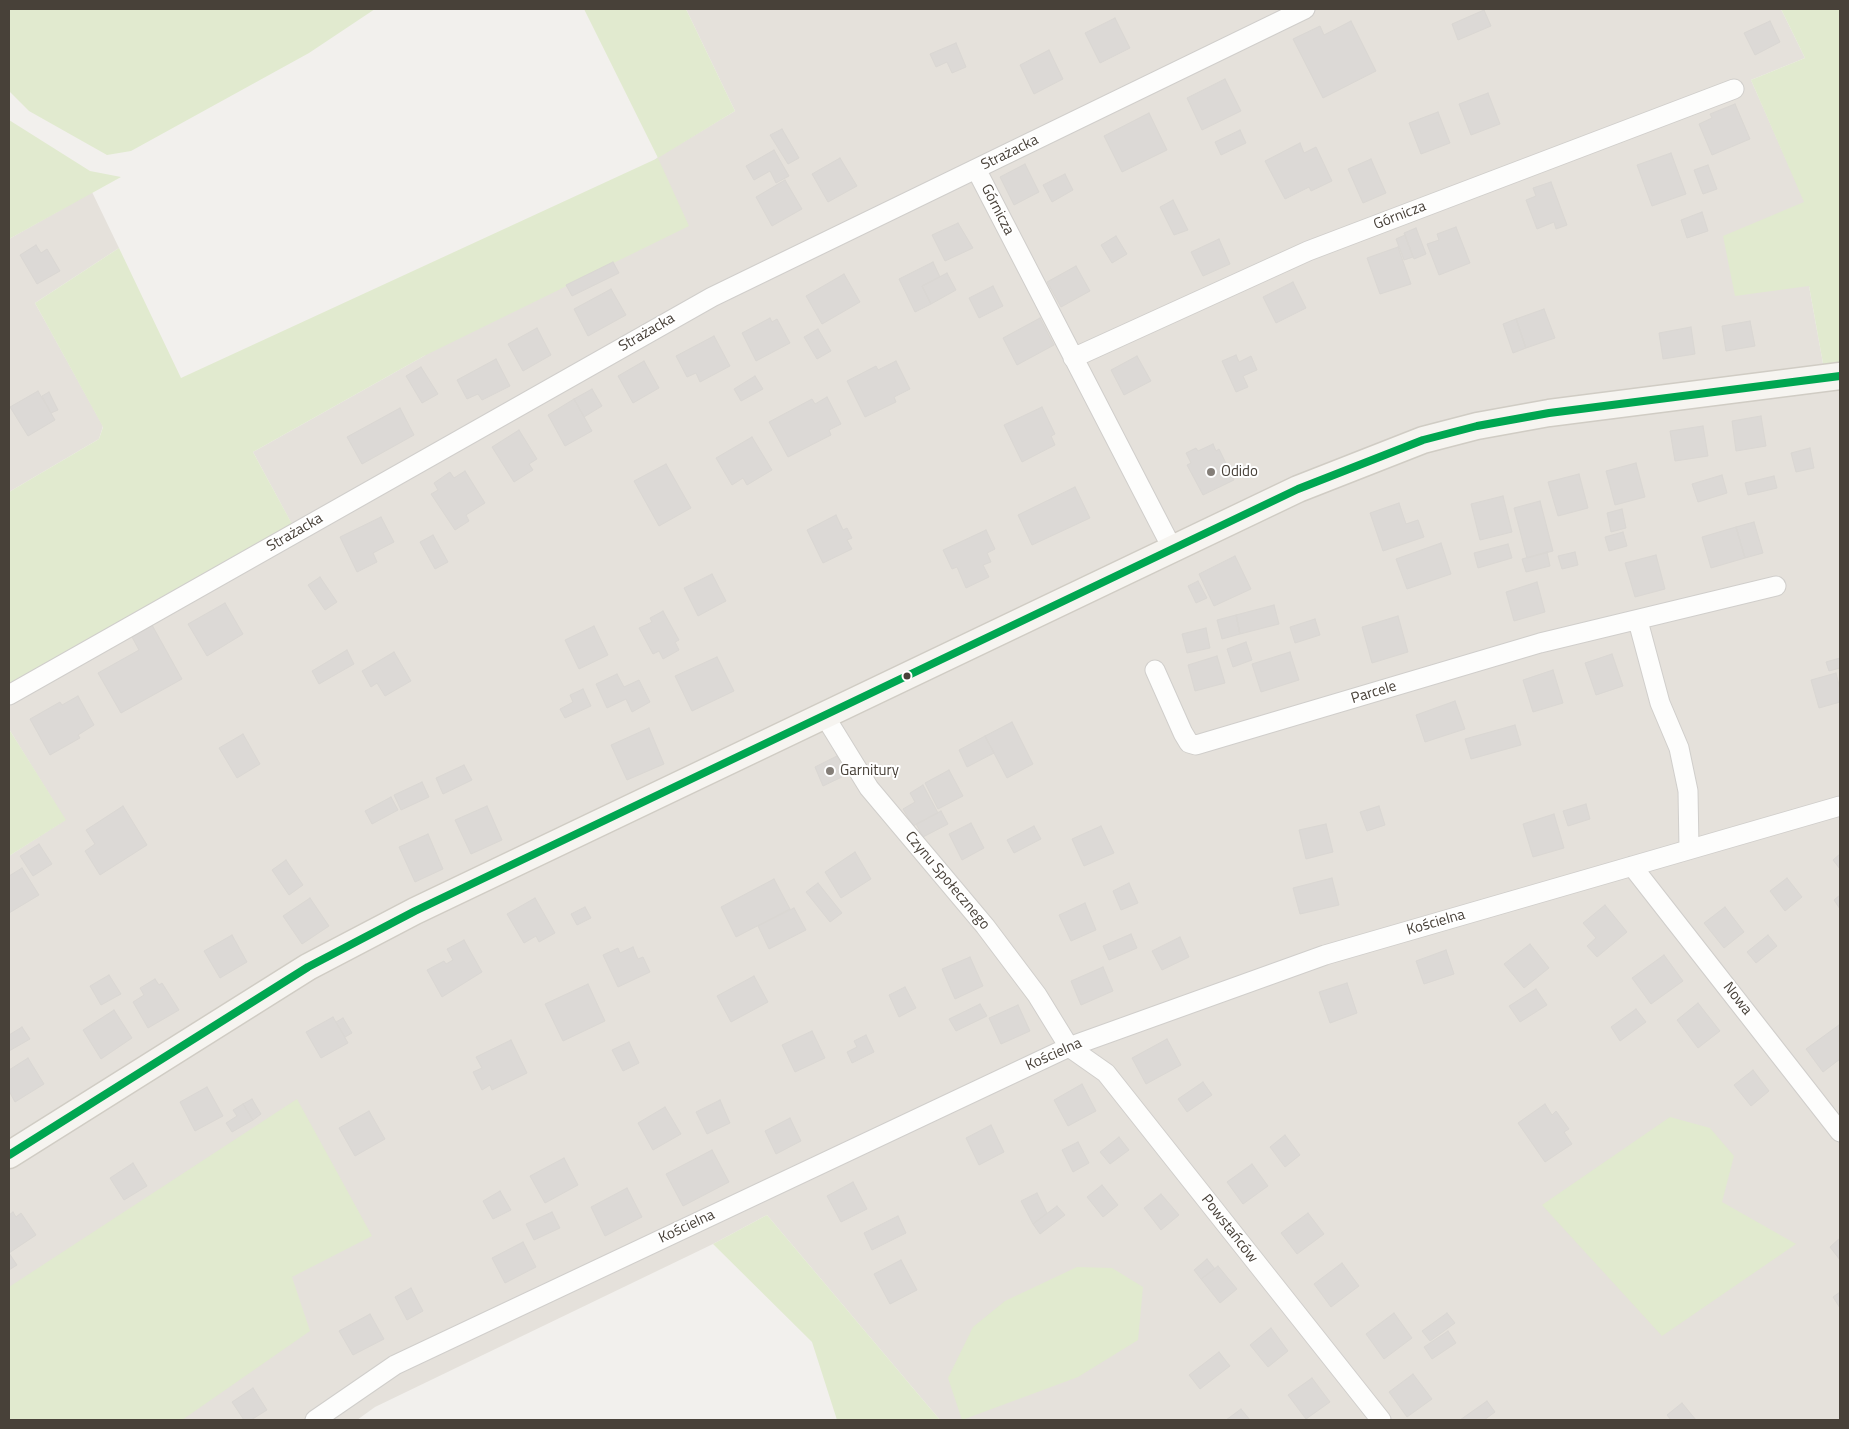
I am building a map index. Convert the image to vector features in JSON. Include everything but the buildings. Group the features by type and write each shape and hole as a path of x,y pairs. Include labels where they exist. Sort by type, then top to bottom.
{"main road":[{"path":"9,1155 308,967 415,911 1298,489 1370,459 1423,440 1459,430 1549,413 1840,376"}],"street":[{"name":"Strażacka","path":"9,695 712,297 1305,9"},
{"name":"Górnicza","path":"1073,358 1308,251 1734,89"},
{"name":"Górnicza","path":"976,169 1172,548"},
{"name":"Parcele","path":"1155,670 1189,743 1196,745 1540,643 1638,621 1776,586"},
{"path":"1638,621 1660,703 1679,748 1688,791 1689,848"},
{"name":"Czynu Społecznego","path":"824,715 869,788 991,933 1037,995 1069,1047"},
{"name":"Kościelna","path":"315,1420 394,1365 1069,1047 1325,955 1689,848 1840,806"},
{"name":"Nowa","path":"1632,866 1840,1132"},
{"name":"Powstańców","path":"1069,1047 1106,1073 1381,1420"}],"shaded area":[{"path":"686,9 1781,9 1805,58 1751,80 1805,202 1809,286 1824,369 1840,366 1840,1420 940,1420 767,1215 713,1244 375,1407 357,1420 9,1420 9,856 65,820 9,729 9,704 301,541 253,452 424,356 658,157 735,111"},
{"path":"92,192 119,248 35,303 103,426 99,439 9,492 9,239"}],"green space":[{"path":"9,9 375,9 309,53 131,151 107,155 29,111 9,91"},
{"path":"584,9 686,9 735,111 658,158"},
{"path":"1781,9 1840,9 1840,366 1824,369 1809,286 1735,296 1723,236 1804,202 1751,80 1805,58"},
{"path":"9,120 90,171 121,177 9,239"},
{"path":"658,158 689,226 424,356 253,452 292,524 9,684 9,492 99,439 103,427 35,303 119,248 181,378"},
{"path":"9,729 66,820 9,856"},
{"path":"297,1099 372,1236 292,1277 310,1331 182,1420 9,1420 9,1287"},
{"path":"1670,1117 1710,1128 1734,1156 1722,1202 1796,1244 1662,1336 1542,1205"},
{"path":"767,1215 940,1420 837,1420 812,1342 713,1244"},
{"path":"1077,1267 1112,1268 1143,1287 1138,1340 1078,1377 962,1420 948,1378 973,1327 1005,1301"}],"transit line":[{"path":"9,1155 308,967 415,911 1298,489 1423,440 1477,426 1549,413 1840,376"}],"place":[{"name":"Odido","path":"1211,472"},
{"name":"Garnitury","path":"830,771"}]}
